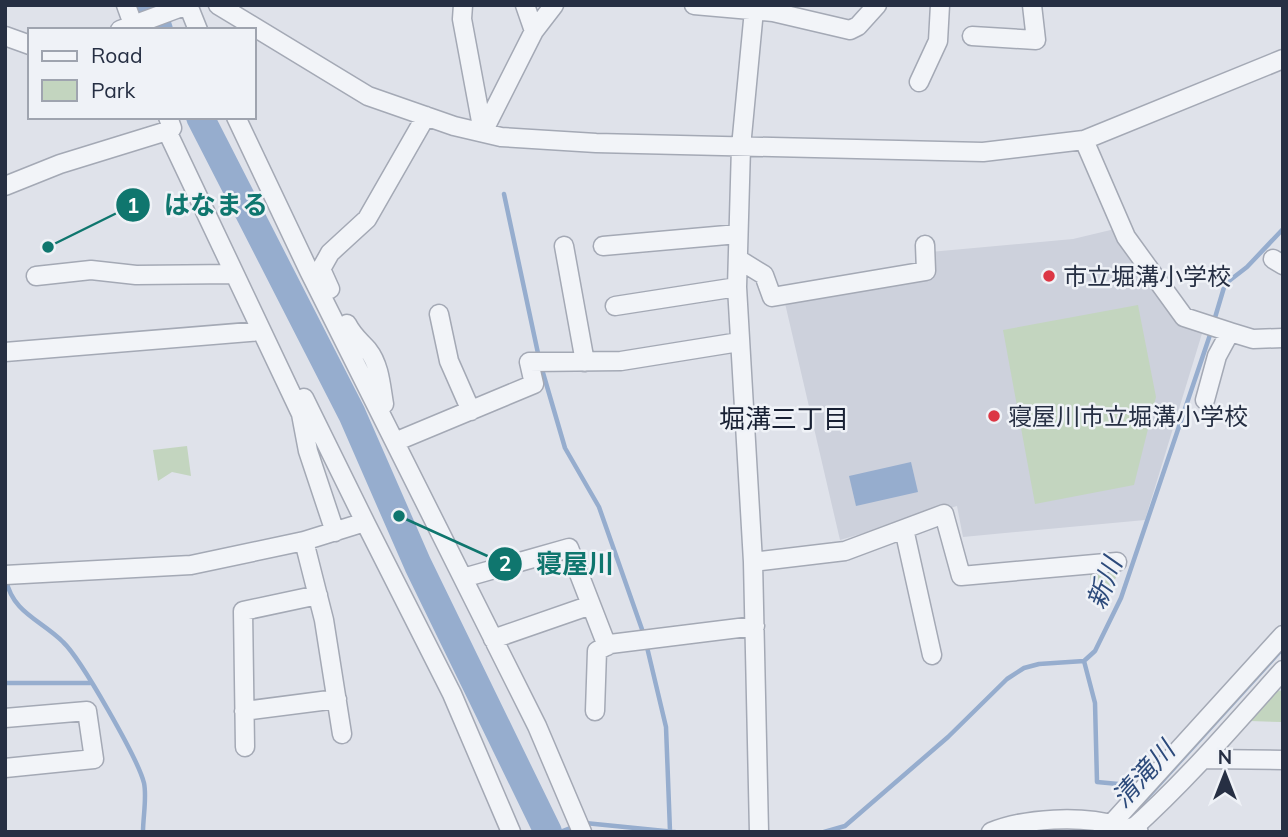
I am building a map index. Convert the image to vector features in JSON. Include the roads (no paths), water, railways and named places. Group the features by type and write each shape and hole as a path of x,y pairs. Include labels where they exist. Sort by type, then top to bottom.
{"street":[{"path":"126,5 129,28 188,5 197,28"},
{"path":"218,5 256,28"},
{"path":"525,5 534,31"},
{"path":"483,132 534,31 554,5"},
{"path":"694,5 754,9 850,30 858,26 877,5"},
{"path":"919,82 938,41 940,5"},
{"path":"972,36 1036,40 1032,5"},
{"path":"754,9 741,146 737,287 753,562 759,832"},
{"path":"466,10 483,132"},
{"path":"256,28 368,96 426,116 501,137 596,143 983,152 1084,140 1283,58"},
{"path":"5,36 28,44"},
{"path":"384,404 379,375 368,351 355,340 321,269 330,253 367,219 426,116"},
{"path":"237,119 349,351 537,726 582,832"},
{"path":"5,186 165,123"},
{"path":"165,123 301,414 308,451 335,532"},
{"path":"165,123 452,694 511,832"},
{"path":"1084,140 1126,237 1184,317 1253,339 1283,338"},
{"path":"603,246 738,234"},
{"path":"564,246 585,362"},
{"path":"738,259 764,275 772,298 926,271 925,246"},
{"path":"36,276 91,270 136,275 234,274"},
{"path":"615,306 737,287"},
{"path":"439,314 449,361 471,411"},
{"path":"5,352 261,331"},
{"path":"1205,400 1217,356 1230,332"},
{"path":"402,439 534,384 530,362 621,361 739,342"},
{"path":"349,351 359,357 442,513"},
{"path":"753,562 845,551 944,514 961,576 1117,562"},
{"path":"5,575 191,565 304,541 365,522"},
{"path":"904,529 932,656"},
{"path":"304,541 318,596 342,734"},
{"path":"463,578 569,548 607,646"},
{"path":"245,747 243,611 318,596"},
{"path":"493,639 591,605"},
{"path":"595,711 597,651 607,646 755,626"},
{"path":"1122,829 1283,635"},
{"path":"991,832 1005,826 1065,821 1122,829 1156,809 1205,759 1283,670"},
{"path":"244,711 337,699"},
{"path":"5,718 87,711 94,759 5,768"},
{"path":"1205,759 1283,760"}],"water":[{"path":"911,462 918,492 856,506 849,476"}],"waterway":[{"path":"151,5 158,28"},
{"path":"201,119 352,414 418,565 548,832"},
{"path":"504,194 539,358"},
{"name":"新川","path":"1214,321 1225,284 1247,267 1283,229"},
{"name":"新川","path":"824,832 845,826 948,737 1007,679 1024,668 1039,664 1084,661 1095,651 1121,598 1212,329"},
{"path":"541,366 565,448 599,507 644,635"},
{"path":"6,580 21,608 55,634 71,652 120,732 144,783 143,832"},
{"path":"646,643 666,727 670,831"},
{"name":"清滝川","path":"1124,823 1283,648"},
{"path":"1084,661 1095,703 1097,782 1140,786"},
{"path":"5,683 90,683"},
{"name":"新川","path":"585,823 675,832"},
{"name":"新川","path":"560,832 573,827"}],"place":[{"name":"はなまる","path":"48,247"},
{"name":"市立堀溝小学校","path":"1049,276"},
{"name":"寝屋川市立堀溝小学校","path":"994,416"},
{"name":"寝屋川","path":"399,516"}],"district":[{"name":"堀溝三丁目","path":"784,418"}]}
